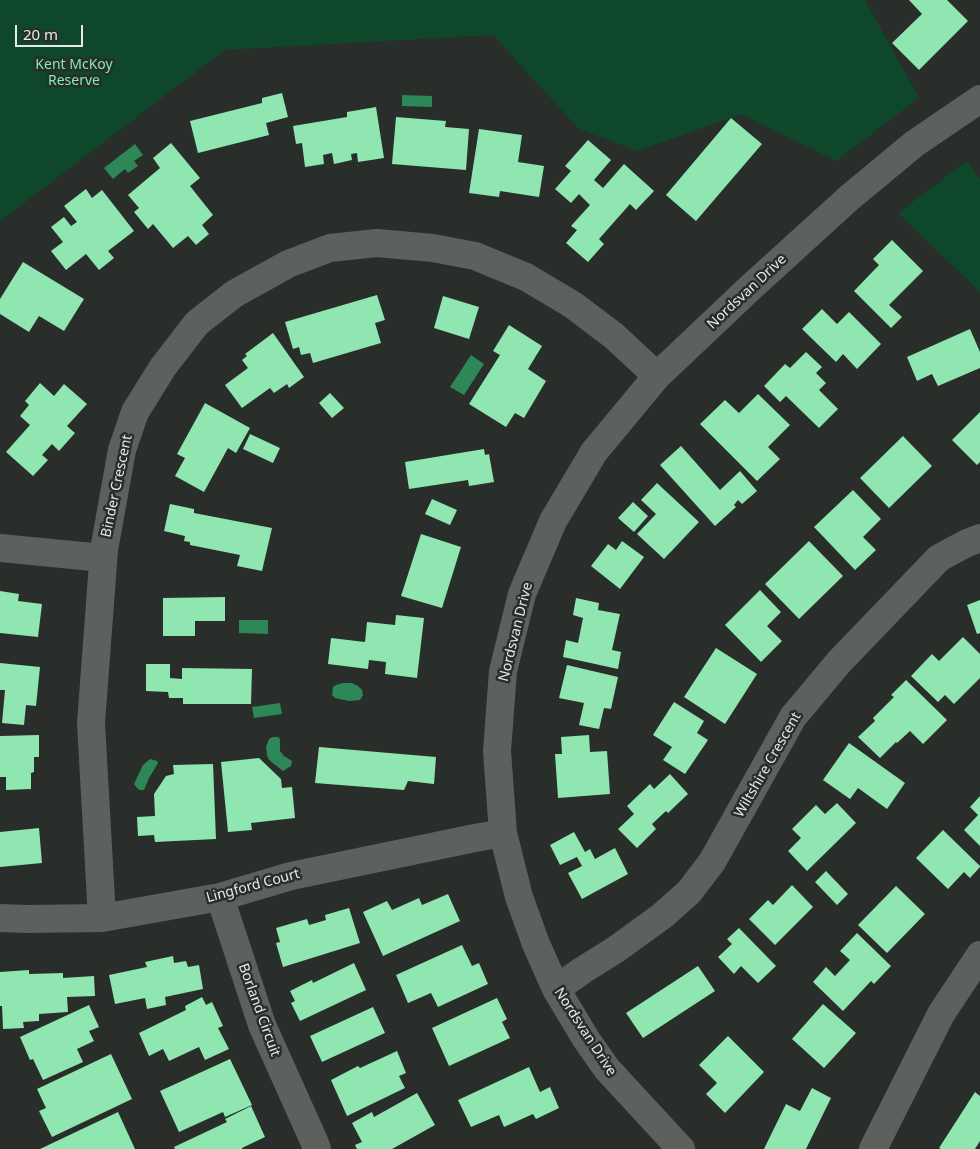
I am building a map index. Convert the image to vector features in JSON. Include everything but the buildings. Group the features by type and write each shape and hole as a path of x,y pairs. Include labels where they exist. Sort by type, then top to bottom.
{"street":[{"name":"Nordsvan Drive","path":"679,1148 607,1069 556,989 536,944 519,897 503,833 497,752 504,671 522,594 553,521 594,452 658,376 750,288 849,198 914,144 980,99"},
{"name":"Binder Crescent","path":"102,918 91,723 103,558 122,450 135,412 163,367 197,323 234,294 288,264 330,248 377,244 433,248 475,256 526,277 573,305 614,336 658,376"},
{"name":"Wiltshire Crescent","path":"556,989 662,916 689,892 712,862 794,717 839,662 939,558 980,538"},
{"path":"0,548 103,558"},
{"name":"Lingford Court","path":"0,918 102,918 220,897 291,876 503,833"},
{"name":"Borland Circuit","path":"220,897 262,1025 317,1149"},
{"path":"873,1149 941,1014 980,955"}],"green space":[{"name":"Kent McKoy Reserve","path":"0,0 865,0 919,98 836,161 741,114 638,151 579,129 493,35 225,50 0,221"},
{"path":"967,161 980,179 980,292 898,213"}],"shaded area":[{"path":"402,95 432,96 432,107 402,106"},
{"path":"135,144 143,155 134,161 138,166 128,173 125,169 113,179 104,168"},
{"path":"471,355 484,364 464,395 450,387"},
{"path":"239,620 268,620 268,634 239,633"},
{"path":"343,683 352,683 362,690 363,695 360,700 349,701 335,698 332,695 333,687"},
{"path":"280,703 282,714 254,718 252,707"},
{"path":"273,737 280,739 280,751 292,761 291,766 283,771 269,760 267,755 266,747 269,739"},
{"path":"150,759 158,763 144,790 140,790 134,784 143,765"}]}
